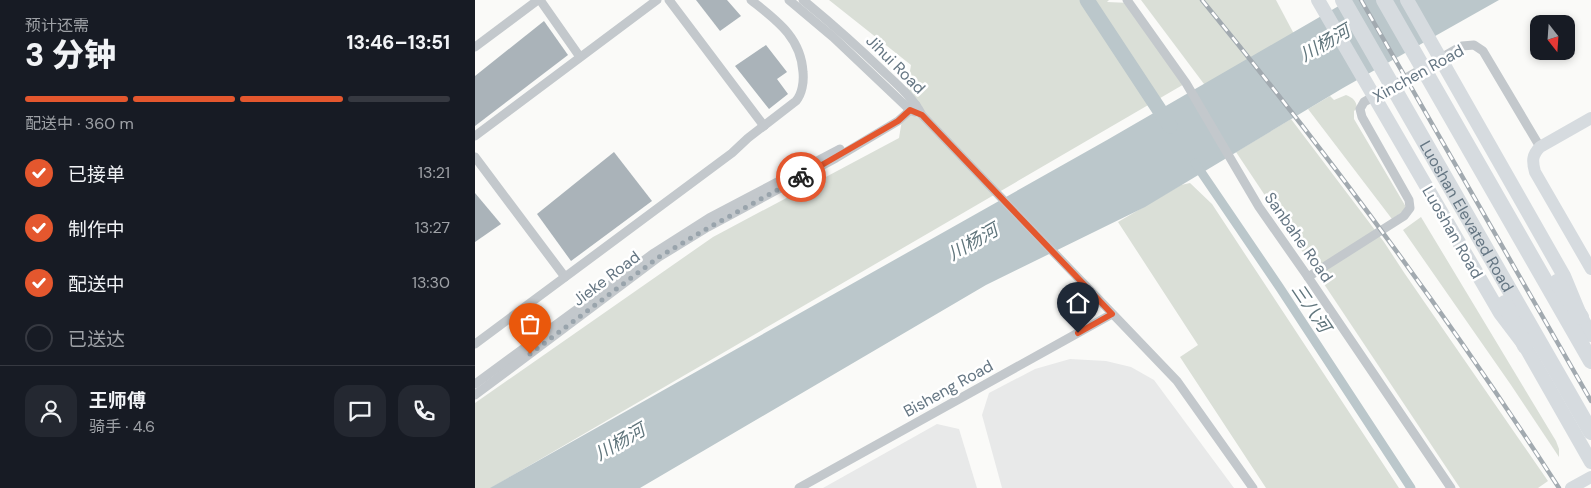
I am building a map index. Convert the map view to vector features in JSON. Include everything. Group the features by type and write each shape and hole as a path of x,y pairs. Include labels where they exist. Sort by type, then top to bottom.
{"highway":[{"path":"1331,0 1525,346"},
{"name":"Luoshan Elevated Road","path":"1343,0 1591,432"},
{"path":"1384,0 1591,361"},
{"path":"1395,0 1581,317"}],"main road":[{"name":"Luoshan Road","path":"1318,0 1504,310"},
{"path":"1407,0 1560,279"},
{"path":"1581,317 1591,334"},
{"path":"1525,346 1591,462"}],"street":[{"path":"475,47 539,0 580,57"},
{"path":"475,136 657,0"},
{"path":"669,0 764,126"},
{"path":"475,343 732,153 799,98 803,86 803,65 797,46 786,30 751,0"},
{"name":"Jihui Road","path":"789,0 922,115 1112,314"},
{"name":"Jihui Road","path":"803,0 843,33 912,106"},
{"name":"Sanbahe Road","path":"1127,0 1186,83 1233,166 1259,207 1451,488"},
{"name":"Xinchen Road","path":"1308,277 1404,216 1410,208 1409,200 1362,117 1360,109 1364,102 1462,46 1474,45 1483,51 1540,147"},
{"name":"Jieke Road","path":"475,384 654,252 709,218 833,153 912,106"},
{"name":"Jieke Road","path":"475,395 659,257 898,121 912,106"},
{"path":"1591,118 1540,147 1534,154 1532,162 1535,172 1591,269"},
{"path":"475,158 565,277"},
{"path":"1112,314 1177,381 1253,488"},
{"name":"Bisheng Road","path":"799,488 1112,314"},
{"path":"1571,488 1591,477"}],"shaded area":[{"path":"829,0 1109,0 1107,2 1130,3 1186,83 491,488 475,488 475,403 713,237 899,138 911,65"},
{"path":"1141,0 1276,0 1294,34 1207,88"},
{"path":"1346,95 1355,101 1357,108 1354,111 1354,119 1406,207 1392,219 1308,109 1330,96 1334,100"},
{"path":"1291,119 1384,242 1548,481 1538,488 1460,488 1236,152"},
{"path":"1190,183 1212,204 1399,488 1266,488 1180,357 1198,345 1118,222 1181,185"},
{"path":"1421,217 1556,441 1559,457 1403,230"},
{"path":"1070,359 1106,361 1131,367 1154,380 1234,488 1002,488 982,415 989,393 1035,369"},
{"path":"937,424 959,429 977,488 823,488"}],"water":[{"name":"川杨河","path":"1349,0 1499,0 1343,88 1145,207 986,285 640,488 490,488 1107,140"}],"building":[{"path":"696,0 727,0 741,16 720,31"},
{"path":"544,21 568,55 475,126 475,76"},
{"path":"766,45 787,72 777,79 788,94 769,109 735,66"},
{"path":"614,152 652,201 571,261 537,214"},
{"path":"475,193 501,224 475,242"}],"waterway":[{"path":"1087,0 1170,126"},
{"name":"三八河","path":"1195,163 1280,288 1411,488"}],"railway":[{"path":"1202,0 1296,118 1388,239 1475,362 1559,488"},
{"path":"1361,0 1591,401"}],"way so far":[{"path":"530,354 659,257 801,177"}],"route":[{"path":"801,177 898,121 910,110 922,115 1112,314 1078,333"}]}
